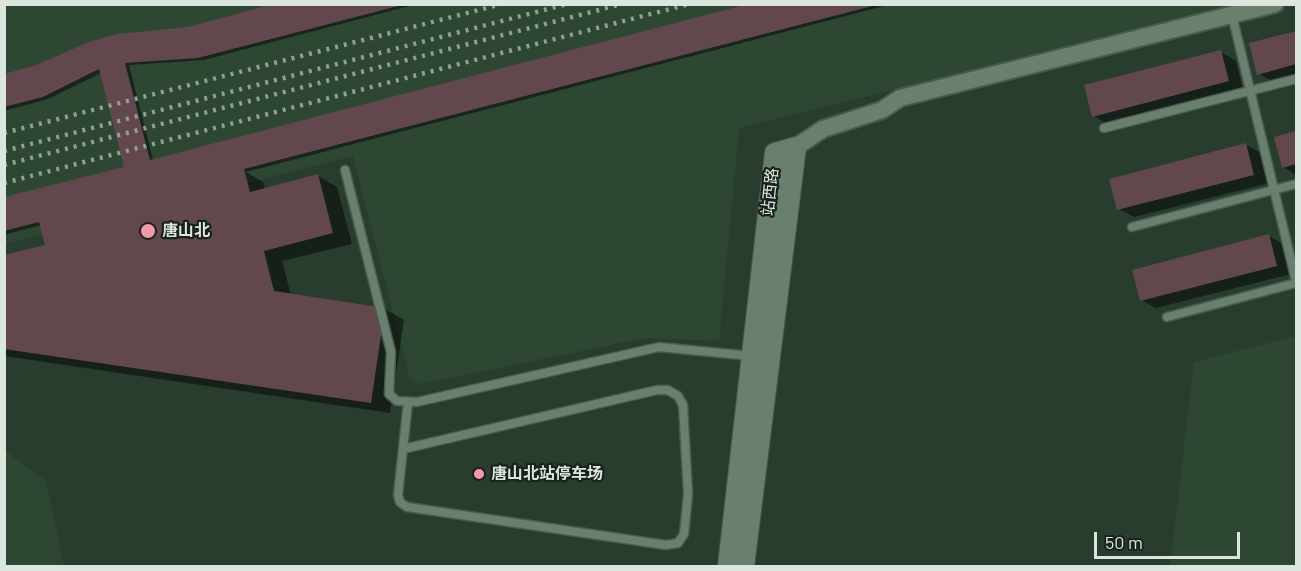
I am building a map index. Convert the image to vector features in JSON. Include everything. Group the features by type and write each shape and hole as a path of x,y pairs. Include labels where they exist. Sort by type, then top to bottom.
{"street":[{"path":"796,147 823,129 882,110 900,98 1275,4"},
{"name":"站西路","path":"744,567 775,153 796,147"},
{"name":"站西路","path":"728,567 760,357"}],"lane":[{"path":"1167,317 1296,282 1232,15"},
{"path":"1104,128 1296,79"},
{"path":"345,170 391,352 389,394 397,401 417,402 659,346 760,357"},
{"path":"1132,227 1296,184"},
{"path":"403,449 657,390 668,390 678,396 683,405 688,494 684,534 678,543 666,545 407,507 400,502 398,495 408,402"}],"shaded area":[{"path":"4,5 1238,5 739,128 719,341 646,338 419,384 410,379 353,156 5,244"},
{"path":"1296,336 1296,566 1170,566 1194,362"},
{"path":"4,450 46,481 64,566 5,566"}],"building":[{"path":"273,4 402,5 198,58 125,63 150,160 748,4 876,5 244,169 250,192 318,174 333,233 264,251 274,291 385,308 371,403 4,349 4,255 45,245 39,222 4,231 4,197 124,167 99,69 43,97 4,107 4,74 34,66 89,42 117,34 188,27"},
{"path":"1296,31 1296,64 1257,75 1249,43"},
{"path":"1221,50 1229,81 1092,117 1084,85"},
{"path":"1296,131 1296,164 1282,168 1274,137"},
{"path":"1246,143 1254,175 1117,210 1109,179"},
{"path":"1269,234 1277,266 1140,301 1132,270"}],"railway":[{"path":"4,133 502,4"},
{"path":"4,151 567,4"},
{"path":"4,165 622,4"},
{"path":"4,183 689,4"}],"place":[{"name":"唐山北","path":"148,231"},
{"name":"唐山北站停车场","path":"479,474"}]}
